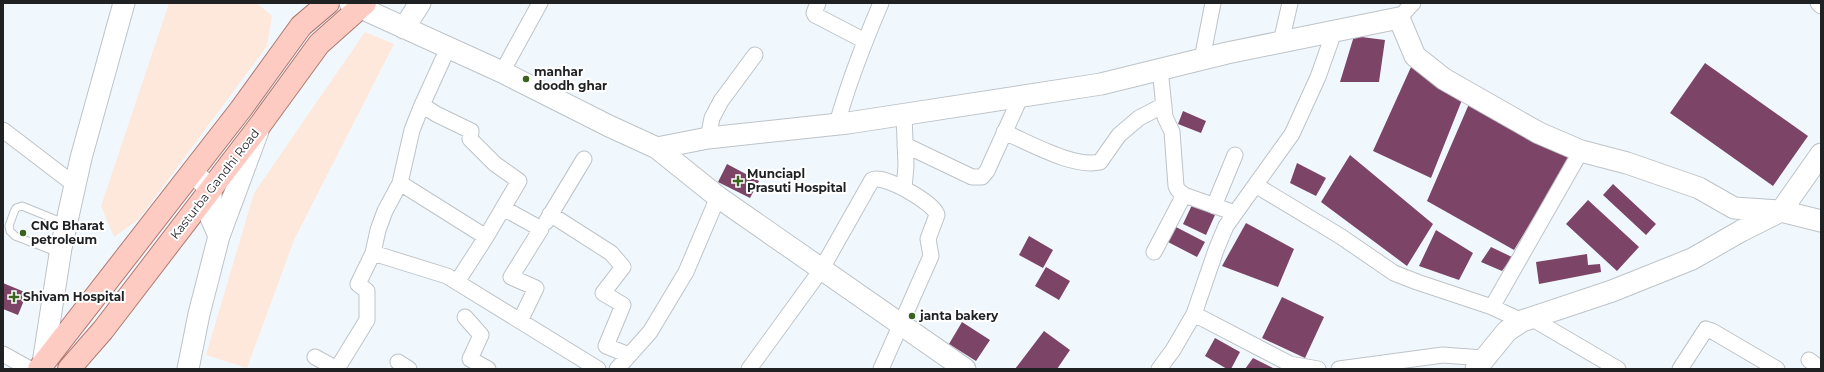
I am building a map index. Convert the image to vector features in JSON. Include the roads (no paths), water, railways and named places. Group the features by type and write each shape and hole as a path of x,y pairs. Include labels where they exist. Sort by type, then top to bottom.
{"main road":[{"name":"Kasturba Gandhi Road","path":"37,367 59,343 241,109 300,26 328,3"},
{"name":"Kasturba Gandhi Road","path":"69,369 103,330 260,125 319,44 358,5"}],"street":[{"path":"3,354 37,367 75,185 124,3"},
{"path":"59,343 88,160 134,3"},
{"path":"404,28 420,3"},
{"path":"502,72 540,3"},
{"path":"818,3 815,15 865,40"},
{"path":"837,124 843,101 865,40 881,3"},
{"path":"1202,59 1213,3"},
{"path":"1281,42 1290,3"},
{"path":"658,148 708,138 904,115 1101,84 1202,59 1399,18 1413,3"},
{"path":"1818,3 1821,6"},
{"path":"358,5 404,28 502,72 609,126 658,148 718,197 821,270 900,323 959,367"},
{"path":"1399,18 1415,56 1444,79 1539,133 1581,151 1627,163 1699,188 1734,208 1781,211 1821,221"},
{"path":"1159,369 1173,350 1194,314 1226,226 1257,186 1292,134 1318,77 1334,32"},
{"path":"315,357 337,369 367,320 367,291 358,284 373,253 378,230 385,211 400,183 412,130 448,48"},
{"path":"708,138 712,118 721,101 755,55"},
{"path":"1160,69 1165,117 1172,132 1176,186 1178,190 1184,195 1235,213"},
{"path":"905,145 977,178 982,177 987,171 1021,96"},
{"path":"1004,132 1074,162 1093,164 1100,162 1119,136 1139,118 1164,104"},
{"path":"422,105 436,114 471,131 470,139 494,164 519,181 457,282"},
{"path":"904,115 906,166 904,188"},
{"path":"188,369 199,314 219,236 260,125"},
{"path":"3,130 75,185"},
{"path":"1492,307 1581,151"},
{"path":"1339,369 1443,355 1480,364 1507,331 1526,320 1612,291 1692,259 1781,211 1821,154"},
{"path":"1214,206 1235,155"},
{"path":"520,321 536,288 512,277 584,159"},
{"path":"192,172 211,189 211,218 219,236"},
{"path":"749,369 821,270 872,180 879,178 904,188 934,209 937,215 928,239 931,256 900,323 881,369"},
{"path":"400,183 486,237"},
{"path":"1257,186 1340,236 1400,275 1526,320 1618,369"},
{"path":"1154,252 1184,195"},
{"path":"617,369 650,332 686,272 718,197"},
{"path":"503,208 541,229"},
{"path":"550,214 611,253 623,267 603,293 624,305 606,346 629,355"},
{"path":"373,253 447,276 598,369"},
{"path":"1194,314 1290,364 1318,369"},
{"path":"465,316 481,335 470,359 488,369"},
{"path":"1680,369 1706,329 1778,369"},
{"path":"1809,360 1821,369"}],"lane":[{"path":"61,254 15,236 10,231 9,226 16,208 22,206 67,225"}],"place":[{"name":"manhar doodh ghar","path":"526,79"},
{"name":"Munciapl Prasuti Hospital","path":"738,181"},
{"name":"CNG Bharat petroleum","path":"23,233"},
{"name":"Shivam Hospital","path":"14,297"},
{"name":"janta bakery","path":"912,316"}]}
